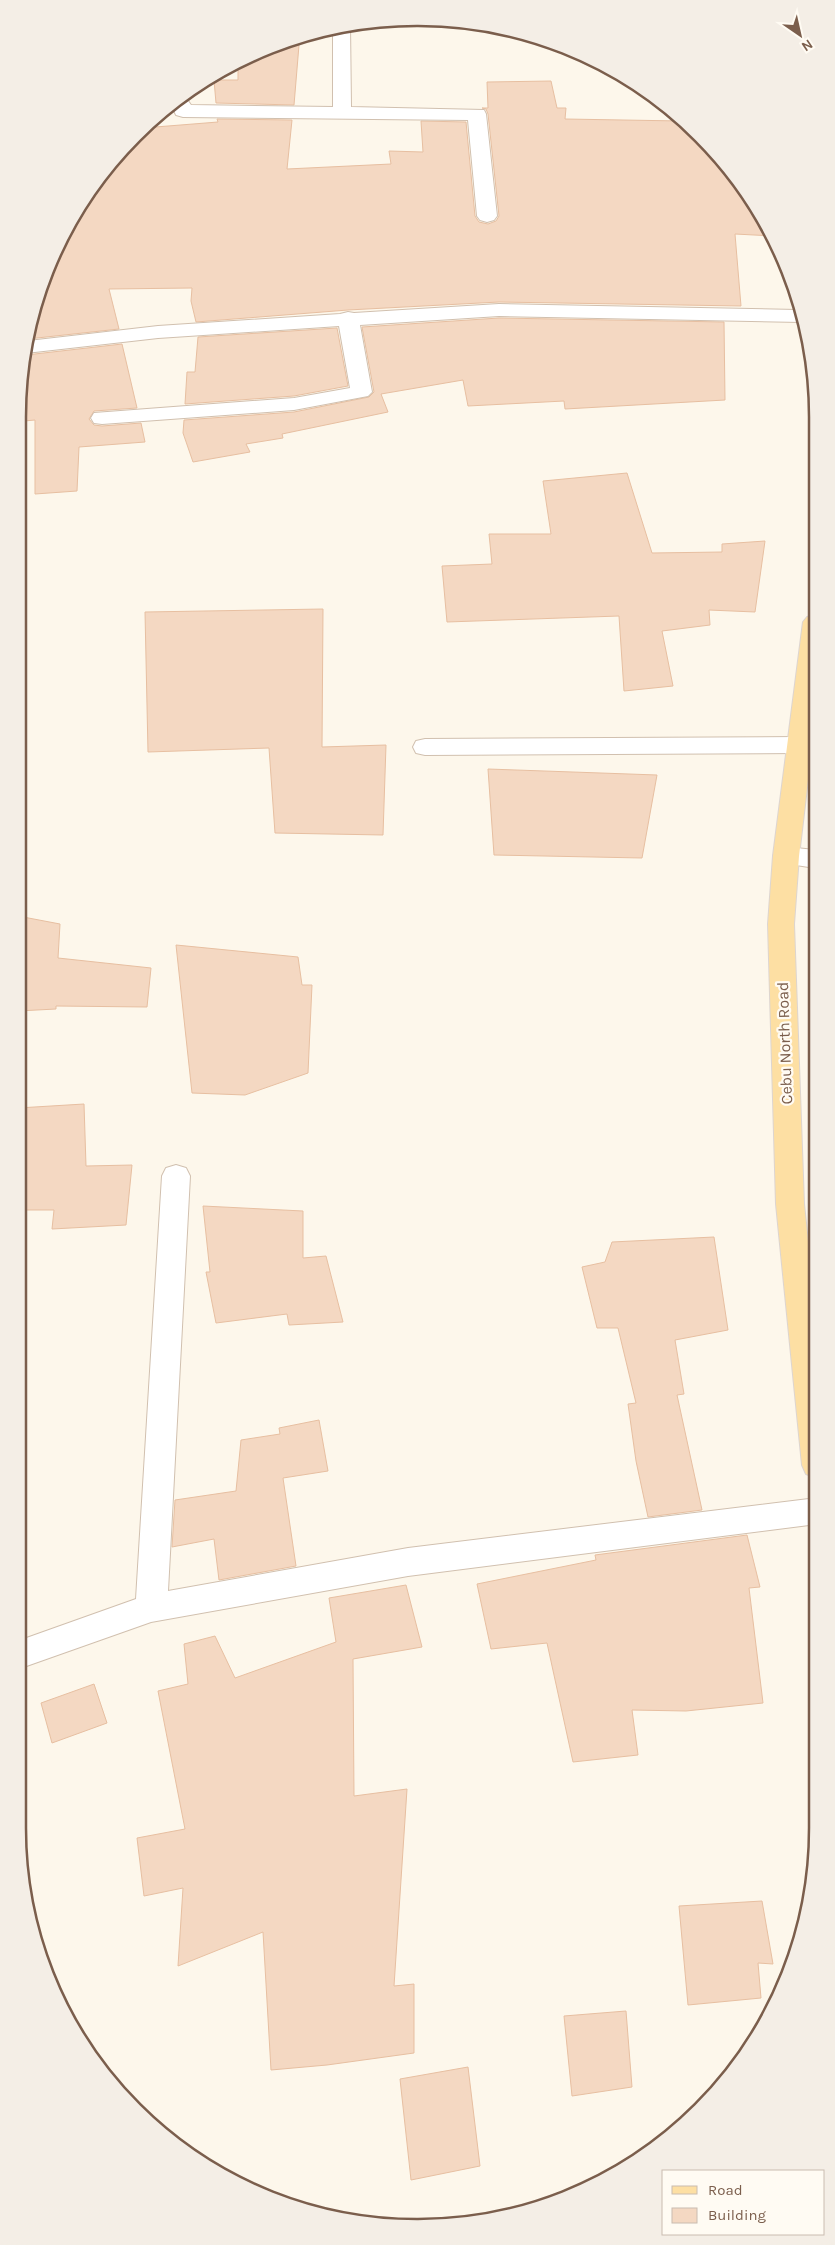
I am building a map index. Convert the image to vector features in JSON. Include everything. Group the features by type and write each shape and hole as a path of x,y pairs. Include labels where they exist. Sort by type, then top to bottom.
{"main road":[{"name":"Cebu North Road","path":"809,671 786,856 781,924 790,1204 809,1377"}],"street":[{"path":"342,34 342,112"},
{"path":"181,106 183,111 477,114 487,216"},
{"path":"33,346 158,332 348,318 499,310 795,316"},
{"path":"102,418 294,404 361,392 348,318"},
{"path":"425,747 800,744"},
{"path":"786,856 809,858"},
{"path":"152,1608 176,1176"},
{"path":"26,1652 152,1608 408,1562 809,1512"}],"building":[{"path":"299,45 294,105 216,103 214,84 220,80 238,80 238,70 268,56"},
{"path":"551,81 557,108 566,108 565,119 672,121 675,123 728,179 743,200 763,235 735,234 741,306 499,302 348,310 196,322 191,301 192,288 109,289 119,329 35,338 47,292 56,268 79,222 107,179 156,127 218,122 217,119 292,120 287,169 391,164 389,151 423,152 421,121 466,122 475,216 479,222 488,224 496,221 499,216 488,114 486,109 482,108 488,108 487,82"},
{"path":"499,318 724,322 725,400 565,409 564,401 468,406 463,380 381,394 388,412 282,434 283,438 246,444 250,452 193,462 183,433 184,420 294,412 369,397 374,392 362,327"},
{"path":"337,328 348,386 294,396 185,404 187,372 195,372 198,337"},
{"path":"122,344 137,408 94,411 89,419 94,425 102,426 141,423 145,442 79,447 77,491 35,494 35,420 26,421 27,392 32,354"},
{"path":"627,473 652,553 722,552 722,544 765,541 755,612 709,610 710,625 662,631 673,686 624,691 619,616 447,622 442,566 492,564 489,534 551,534 543,481"},
{"path":"323,609 322,747 386,745 383,835 275,833 269,748 148,752 145,612"},
{"path":"488,769 657,775 642,858 494,855"},
{"path":"26,918 60,924 58,958 151,968 147,1007 56,1006 56,1009 26,1011"},
{"path":"176,945 298,957 302,985 312,985 308,1073 245,1095 192,1093"},
{"path":"84,1104 86,1166 132,1165 126,1225 52,1229 54,1210 26,1210 26,1108"},
{"path":"203,1206 303,1211 303,1258 326,1256 343,1322 289,1325 287,1314 216,1323 206,1272 210,1272"},
{"path":"714,1237 728,1330 675,1340 684,1394 677,1395 702,1510 648,1517 636,1461 628,1404 636,1403 618,1328 597,1328 582,1267 605,1262 612,1242"},
{"path":"319,1420 328,1471 283,1478 296,1566 219,1580 214,1539 172,1547 175,1500 236,1491 241,1440 280,1434 279,1428"},
{"path":"747,1535 760,1587 749,1588 763,1703 686,1711 632,1710 638,1755 573,1762 547,1643 491,1649 477,1584 596,1560 595,1555"},
{"path":"406,1585 422,1647 353,1659 354,1796 407,1789 394,1986 414,1984 414,2053 327,2065 271,2070 263,1932 178,1966 183,1888 144,1896 137,1838 185,1829 158,1691 188,1684 184,1644 215,1636 235,1678 336,1642 329,1598"},
{"path":"94,1684 107,1723 52,1743 41,1703"},
{"path":"762,1901 773,1964 758,1963 761,1998 688,2005 679,1906"},
{"path":"626,2011 632,2087 572,2096 564,2016"},
{"path":"468,2067 480,2166 411,2180 400,2079"}]}
